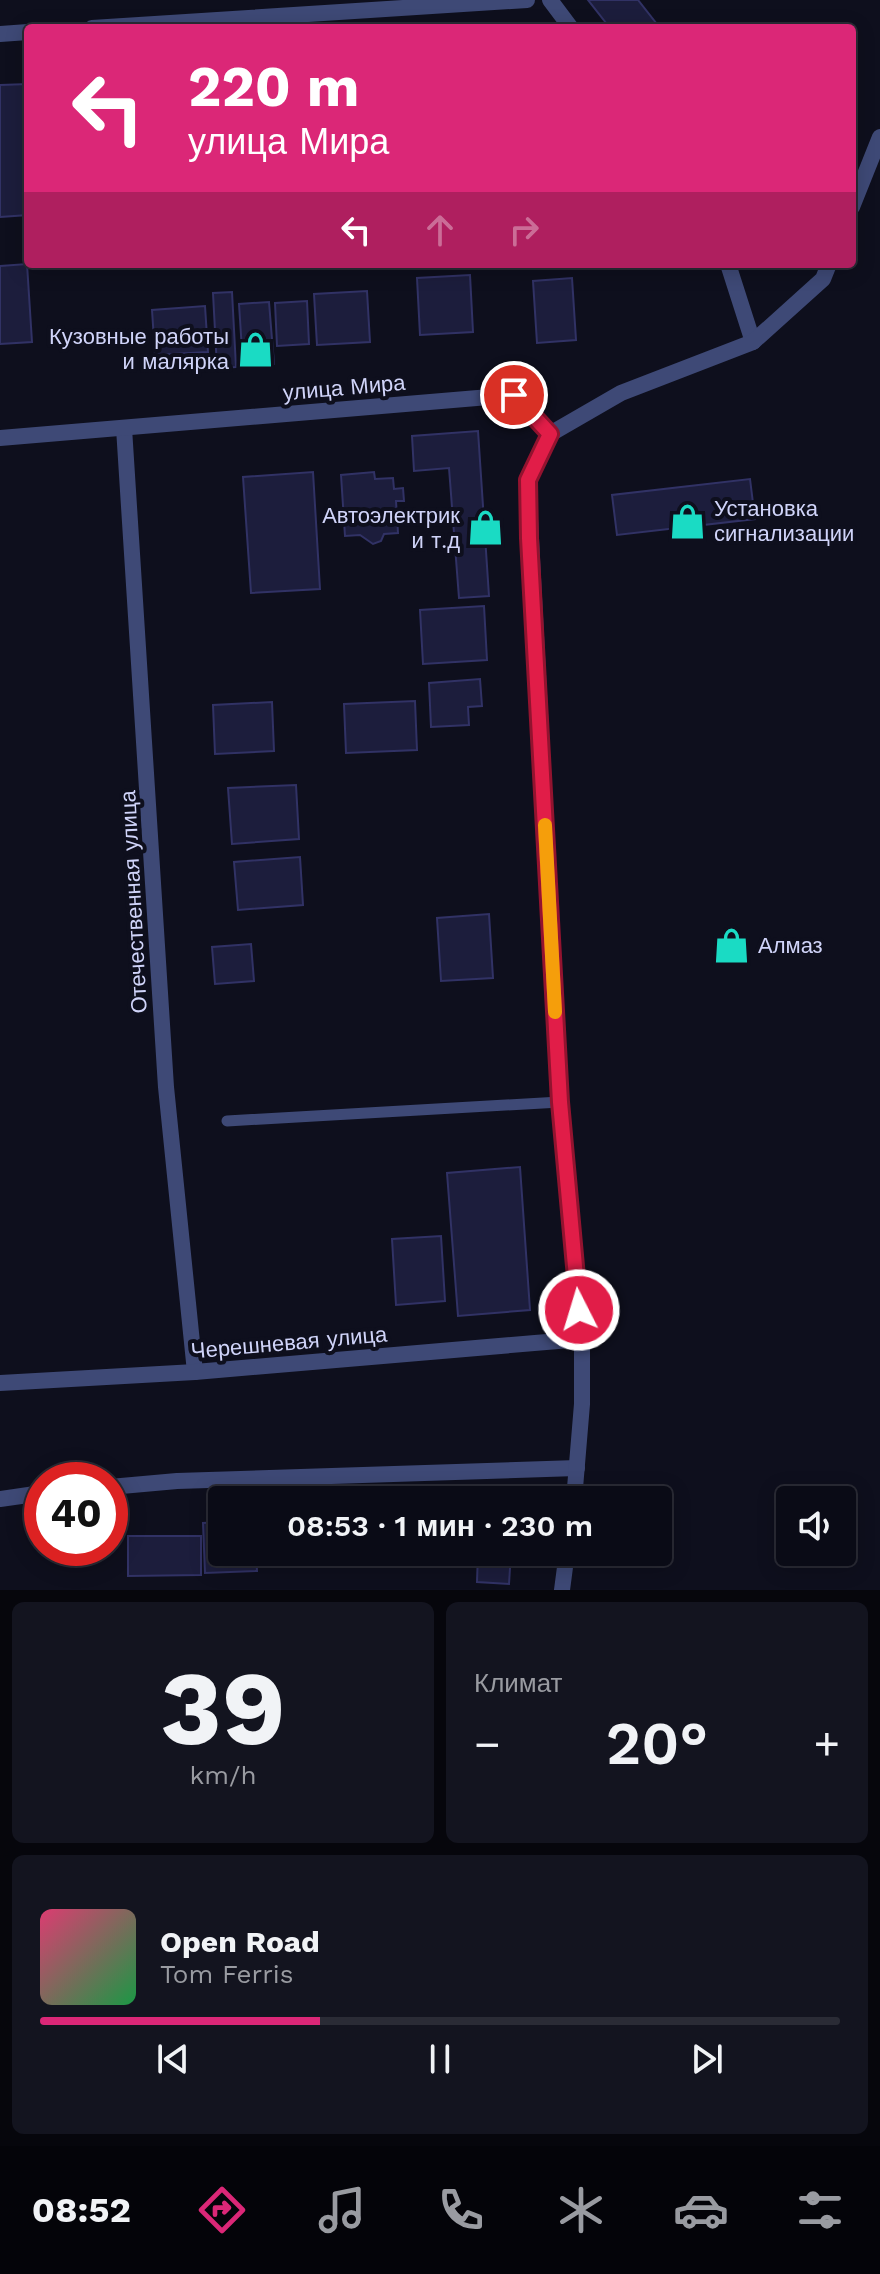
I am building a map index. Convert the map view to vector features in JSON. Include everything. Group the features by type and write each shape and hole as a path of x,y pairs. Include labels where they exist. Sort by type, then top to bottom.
{"street":[{"path":"154,24 527,0"},
{"path":"550,0 568,24"},
{"path":"0,34 24,32"},
{"path":"856,197 880,137"},
{"path":"729,268 753,342"},
{"path":"575,1486 582,1339 560,1102 528,480 550,434 582,413 659,375 753,342 823,279 827,268"},
{"name":"улица Мира","path":"0,438 514,395 550,434"},
{"name":"Отечественная улица","path":"124,428 166,1087 195,1372"},
{"name":"Черешневая улица","path":"0,1383 195,1372 582,1339"},
{"path":"128,1486 577,1468"},
{"path":"0,1499 24,1496"},
{"path":"562,1590 565,1566"}],"lane":[{"path":"227,1121 560,1102"}],"building":[{"path":"588,0 638,0 657,24 607,24"},
{"path":"24,84 24,215 0,217 0,85"},
{"path":"24,264 24,268 27,268 32,342 0,344 0,266"},
{"path":"470,275 473,332 420,335 417,278"},
{"path":"572,278 576,340 537,343 533,281"},
{"path":"367,291 370,342 317,345 314,294"},
{"path":"232,292 236,367 217,368 213,293"},
{"path":"307,301 309,344 277,346 275,303"},
{"path":"269,302 274,364 243,366 239,304"},
{"path":"205,306 208,352 155,355 152,310"},
{"path":"478,431 489,596 459,598 449,468 414,471 412,436"},
{"path":"313,472 320,589 251,593 243,477"},
{"path":"374,472 375,479 393,478 394,489 403,488 404,501 396,501 398,533 384,534 381,541 373,544 360,535 345,536 341,475"},
{"path":"750,479 755,519 617,535 612,495"},
{"path":"484,606 487,660 423,664 420,610"},
{"path":"480,679 482,706 468,707 469,725 431,727 429,683"},
{"path":"415,701 417,750 346,753 344,704"},
{"path":"272,702 274,751 215,754 213,705"},
{"path":"296,785 299,839 232,844 228,788"},
{"path":"300,857 303,905 238,910 234,862"},
{"path":"489,914 493,978 441,981 437,918"},
{"path":"251,944 254,981 215,984 212,947"},
{"path":"520,1167 530,1310 458,1316 447,1173"},
{"path":"441,1236 445,1301 396,1305 392,1239"},
{"path":"203,1523 208,1523 208,1566 257,1566 257,1571 205,1573"},
{"path":"128,1536 201,1536 201,1575 128,1576"},
{"path":"478,1566 510,1566 509,1584 477,1582"}],"slow traffic":[{"path":"545,825 555,1012"}],"place":[{"name":"Кузовные работы и малярка","path":"255,349"},
{"name":"Установка сигнализации","path":"688,521"},
{"name":"Автоэлектрик и т.д","path":"486,528"},
{"name":"Алмаз","path":"732,945"}],"route":[{"path":"514,395 550,434 528,480 529,538 560,1102 579,1310"}]}
